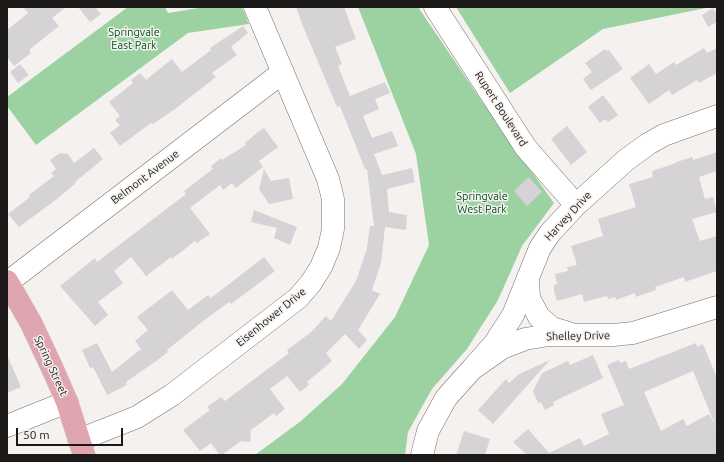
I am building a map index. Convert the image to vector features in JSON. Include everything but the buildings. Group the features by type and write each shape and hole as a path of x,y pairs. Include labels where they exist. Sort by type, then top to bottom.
{"main road":[{"name":"Spring Street","path":"7,282 31,323 67,402 81,448"}],"street":[{"name":"Eisenhower Drive","path":"81,448 137,417 172,395 298,298 311,283 329,248 333,228 333,199 328,179 255,7"},
{"name":"Rupert Boulevard","path":"435,7 526,148 576,205"},
{"name":"Belmont Avenue","path":"7,282 283,72"},
{"name":"Harvey Drive","path":"472,369 485,356 505,330 520,300 535,256 544,241 576,205 626,160 648,144 664,135 717,116"},
{"path":"529,273 527,288 529,298 539,317 552,328 572,334"},
{"name":"Shelley Drive","path":"422,455 428,431 438,410 454,387 472,369 492,354 514,343 549,335 613,335 633,333 717,307"},
{"path":"7,426 67,402"}],"green space":[{"name":"Springvale East Park","path":"128,7 165,7 168,13 205,7 242,7 249,24 188,33 36,145 7,106 7,97"},
{"name":"Springvale West Park","path":"358,7 418,7 483,103 554,203 522,246 498,300 467,349 432,389 408,432 405,455 255,455 301,421 342,384 395,317 429,245 416,154"},
{"path":"456,7 711,7 603,29 510,93"}]}
